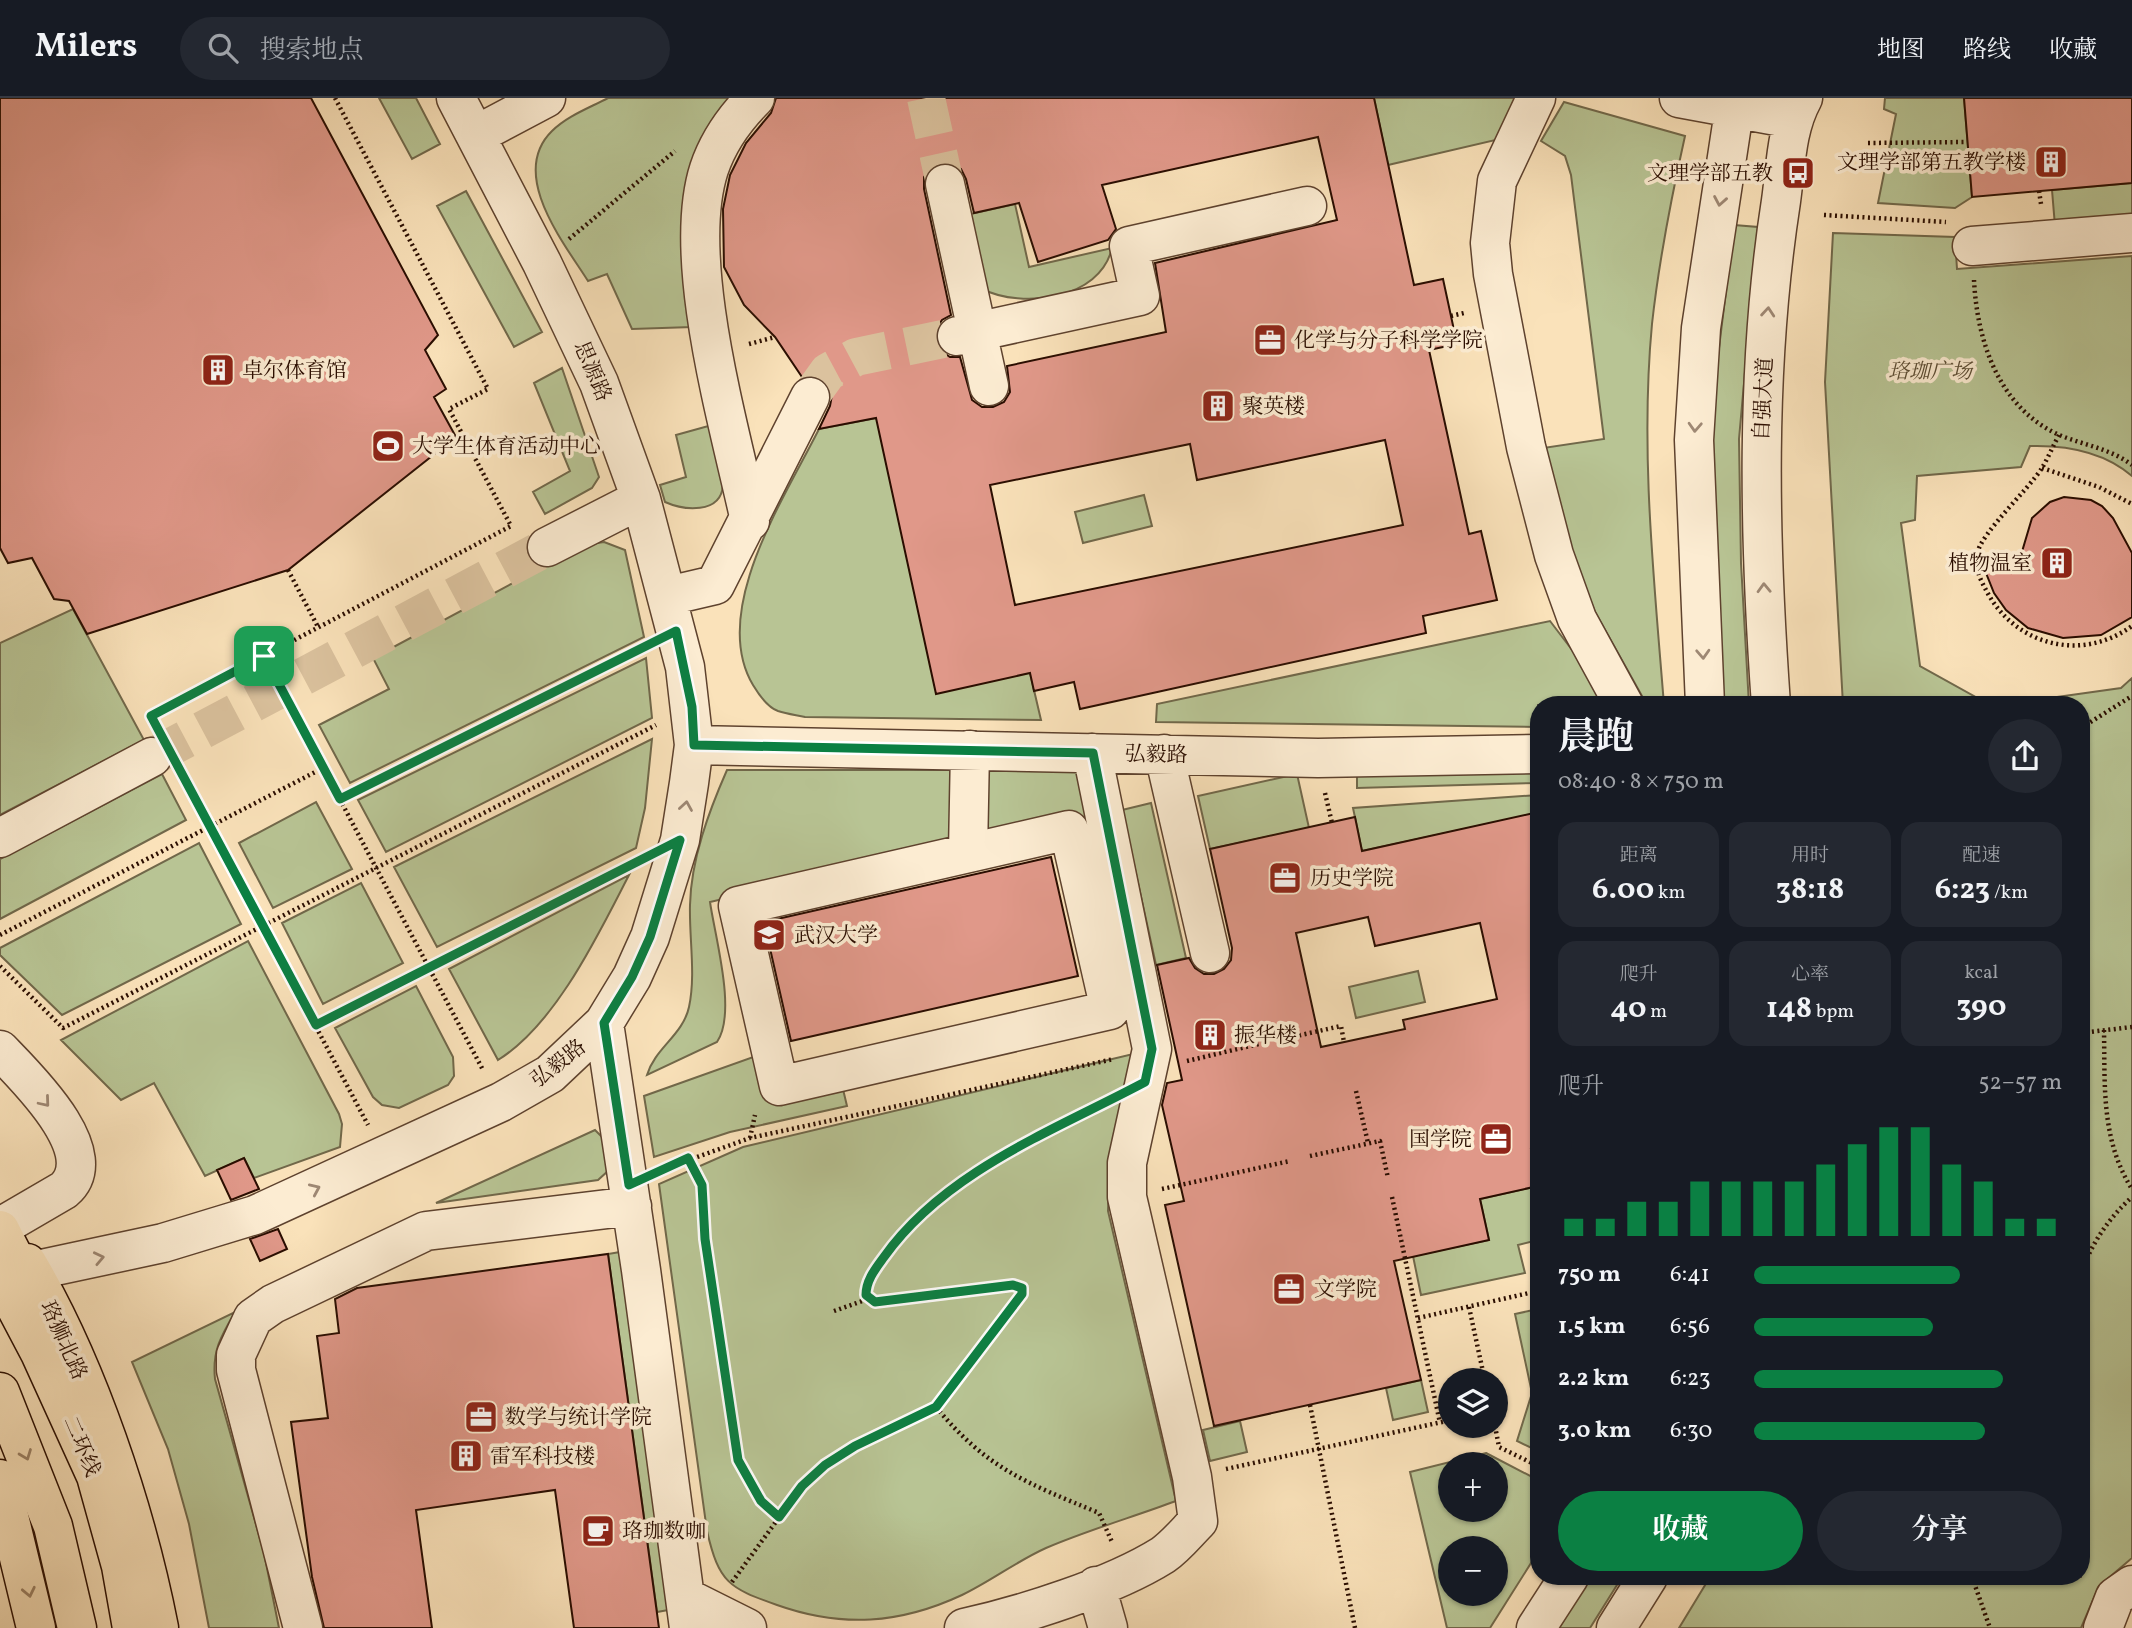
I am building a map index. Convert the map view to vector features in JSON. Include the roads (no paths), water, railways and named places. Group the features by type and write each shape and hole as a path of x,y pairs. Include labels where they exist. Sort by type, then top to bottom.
{"main road":[{"name":"珞狮北路","path":"1,1225 16,1274 78,1370 128,1503 148,1571 159,1628"},
{"path":"1,1225 36,1300 40,1353"},
{"name":"二环线","path":"16,1274 40,1353 96,1476 121,1566 132,1628"},
{"path":"0,1392 53,1526 77,1628"},
{"path":"0,1479 8,1535 36,1628"}],"street":[{"name":"思源路","path":"456,98 542,262 599,383 641,499 672,613 692,707 694,745"},
{"path":"476,135 546,98"},
{"path":"750,521 703,290 702,214 709,170 719,145 733,123 755,98"},
{"path":"1536,98 1503,163 1495,189 1490,243 1493,274 1526,447 1555,555 1577,619 1619,696"},
{"path":"1679,98 1798,108"},
{"path":"1706,696 1694,440 1701,328 1735,104"},
{"name":"自强大道","path":"1770,696 1765,632 1760,439 1771,279 1798,108"},
{"path":"945,184 967,334 989,386"},
{"path":"967,334 1140,296 1129,246 1307,206"},
{"path":"1963,234 2132,233"},
{"path":"672,613 716,585 810,397"},
{"path":"547,547 641,499"},
{"name":"弘毅路","path":"16,1274 163,1243 256,1215 501,1102 550,1074 604,1023 632,977 650,937 680,840 694,745 1318,758 1530,754"},
{"path":"0,838 163,750"},
{"path":"968,853 970,750"},
{"path":"964,1628 1017,1614 1110,1580 1164,1554 1198,1521 1192,1477 1127,1197 1127,1163 1148,1067 1093,753"},
{"path":"1164,754 1210,953"},
{"path":"1069,830 1110,1010 779,1086 738,906 968,853 1069,830"},
{"path":"604,1023 695,1612 747,1628"},
{"path":"0,1050 65,1128 77,1167 72,1183 64,1190 1,1225"},
{"path":"303,1628 288,1564 238,1386 236,1355 253,1318 273,1304 426,1231 630,1195"},
{"path":"1108,1628 1110,1580"},
{"path":"1536,1628 1564,1585"},
{"path":"1616,1628 1643,1585"},
{"path":"2103,1628 2115,1597 2132,1585"}],"tunnel":[{"path":"926,98 945,184"},
{"path":"810,397 828,372 856,357 957,336"},
{"path":"152,757 547,547"}],"place":[{"name":"文理学部第五教学楼","path":"2051,162"},
{"name":"文理学部五教","path":"1798,173"},
{"name":"化学与分子科学学院","path":"1270,340"},
{"name":"卓尔体育馆","path":"218,370"},
{"name":"聚英楼","path":"1218,406"},
{"name":"大学生体育活动中心","path":"388,446"},
{"name":"植物温室","path":"2057,563"},
{"name":"历史学院","path":"1285,878"},
{"name":"武汉大学","path":"769,935"},
{"name":"振华楼","path":"1210,1035"},
{"name":"国学院","path":"1496,1139"},
{"name":"文学院","path":"1289,1289"},
{"name":"数学与统计学院","path":"481,1417"},
{"name":"雷军科技楼","path":"466,1456"},
{"name":"珞珈数咖","path":"598,1531"}],"park label":[{"name":"珞珈广场","path":"1930,371"}]}
